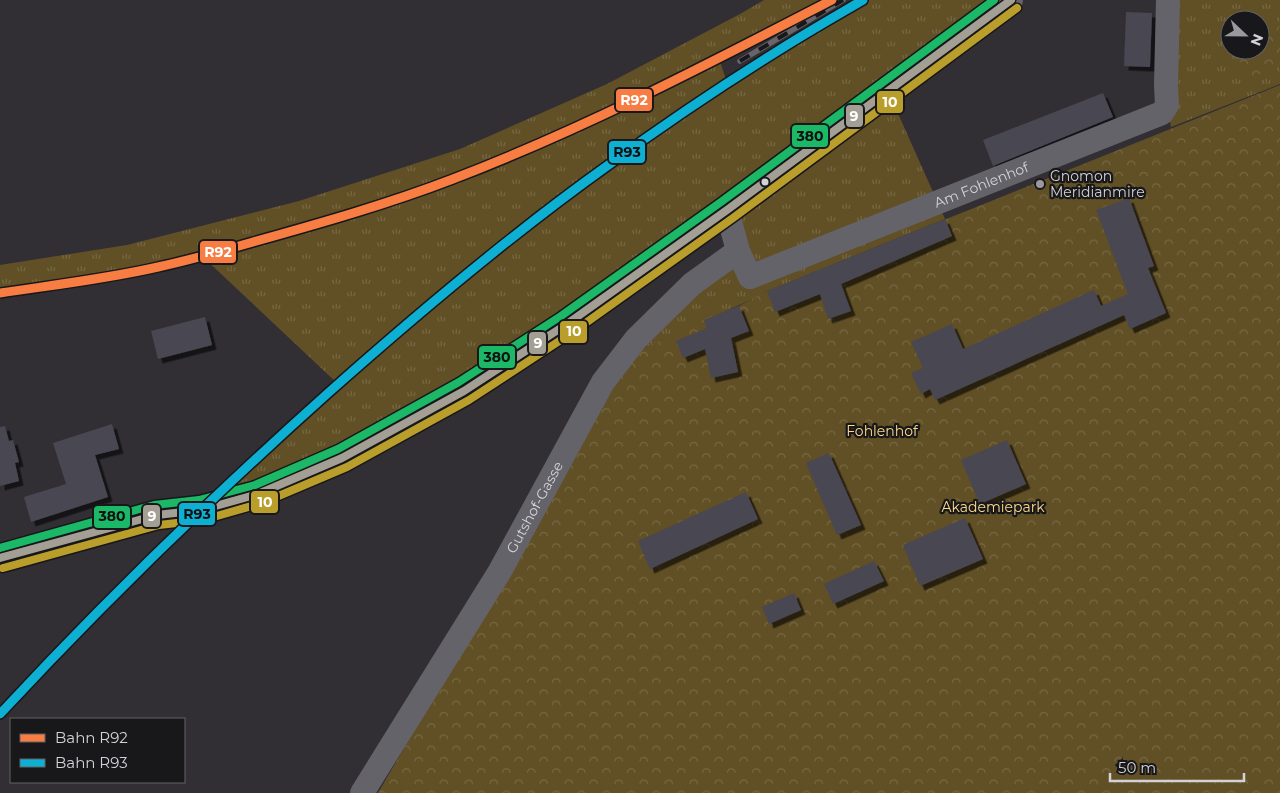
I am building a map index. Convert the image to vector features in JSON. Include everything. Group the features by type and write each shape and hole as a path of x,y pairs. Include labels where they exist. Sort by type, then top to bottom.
{"street":[{"path":"0,558 157,515 201,510 258,494 342,458 464,391 568,324 727,210 1011,0"},
{"name":"Am Fohlenhof","path":"738,251 750,277 1162,114 1167,105 1168,0"},
{"path":"727,210 738,251"},
{"name":"Gutshof-Gasse","path":"362,793 500,571 603,382 636,339 692,284 738,251"}],"green space":[{"path":"764,0 831,0 719,58 727,83 863,0 1011,0 888,91 945,219 767,291 642,349 738,251 727,211 464,391 201,510 337,383 202,256 72,282 0,293 0,265 127,245 299,201 460,149 607,84"},
{"path":"1168,0 1280,0 1280,84 1171,127 1167,105"},
{"path":"1276,19 1280,29 1280,65 1248,79 1239,60 1270,60 1270,22"},
{"name":"Akademiepark","path":"1280,85 1280,793 378,793 618,379 642,349 739,306 767,291"}],"building":[{"path":"1126,12 1152,13 1150,67 1124,66"},
{"path":"1103,93 1113,117 993,166 983,140"},
{"path":"1129,198 1154,266 1148,268 1166,313 1130,329 1124,315 935,400 930,389 921,394 911,373 923,368 911,342 952,324 963,349 1094,290 1101,306 1128,294 1096,210"},
{"path":"945,219 952,236 841,284 851,311 828,319 820,294 775,312 767,291"},
{"path":"739,306 749,331 731,338 738,372 711,378 705,349 683,358 676,341 707,328 704,320"},
{"path":"205,317 212,345 158,359 151,331"},
{"path":"112,424 119,449 95,455 108,497 31,522 24,497 66,484 53,443"},
{"path":"5,426 9,441 13,440 19,462 15,463 19,481 0,486 0,427"},
{"path":"1007,440 1026,484 980,504 961,460"},
{"path":"829,453 861,525 837,535 806,463"},
{"path":"746,492 758,519 650,569 638,541"},
{"path":"965,518 983,559 920,586 903,545"},
{"path":"874,561 884,581 833,604 824,584"},
{"path":"794,593 801,610 769,624 762,607"}],"railway":[{"path":"740,61 843,0"}],"rail line":[{"name":"R92","path":"0,293 119,275 182,261 329,220 429,188 502,160 598,117 692,72 832,0"},
{"name":"R93","path":"0,714 119,590 242,471 361,364 464,276 535,220 669,122 787,45 863,0"}],"transit line":[{"name":"380","path":"0,548 154,505 199,500 255,485 338,449 459,382 561,316 721,202 994,0"},
{"name":"9","path":"0,558 157,515 201,510 258,494 342,458 464,391 567,324 727,210 1011,0"},
{"name":"10","path":"3,568 159,525 203,520 262,503 347,467 469,400 573,332 733,218 1017,8"}],"place":[{"name":"Gnomon Meridianmire","path":"1040,184"}],"park label":[{"name":"Fohlenhof","path":"882,431"}]}
